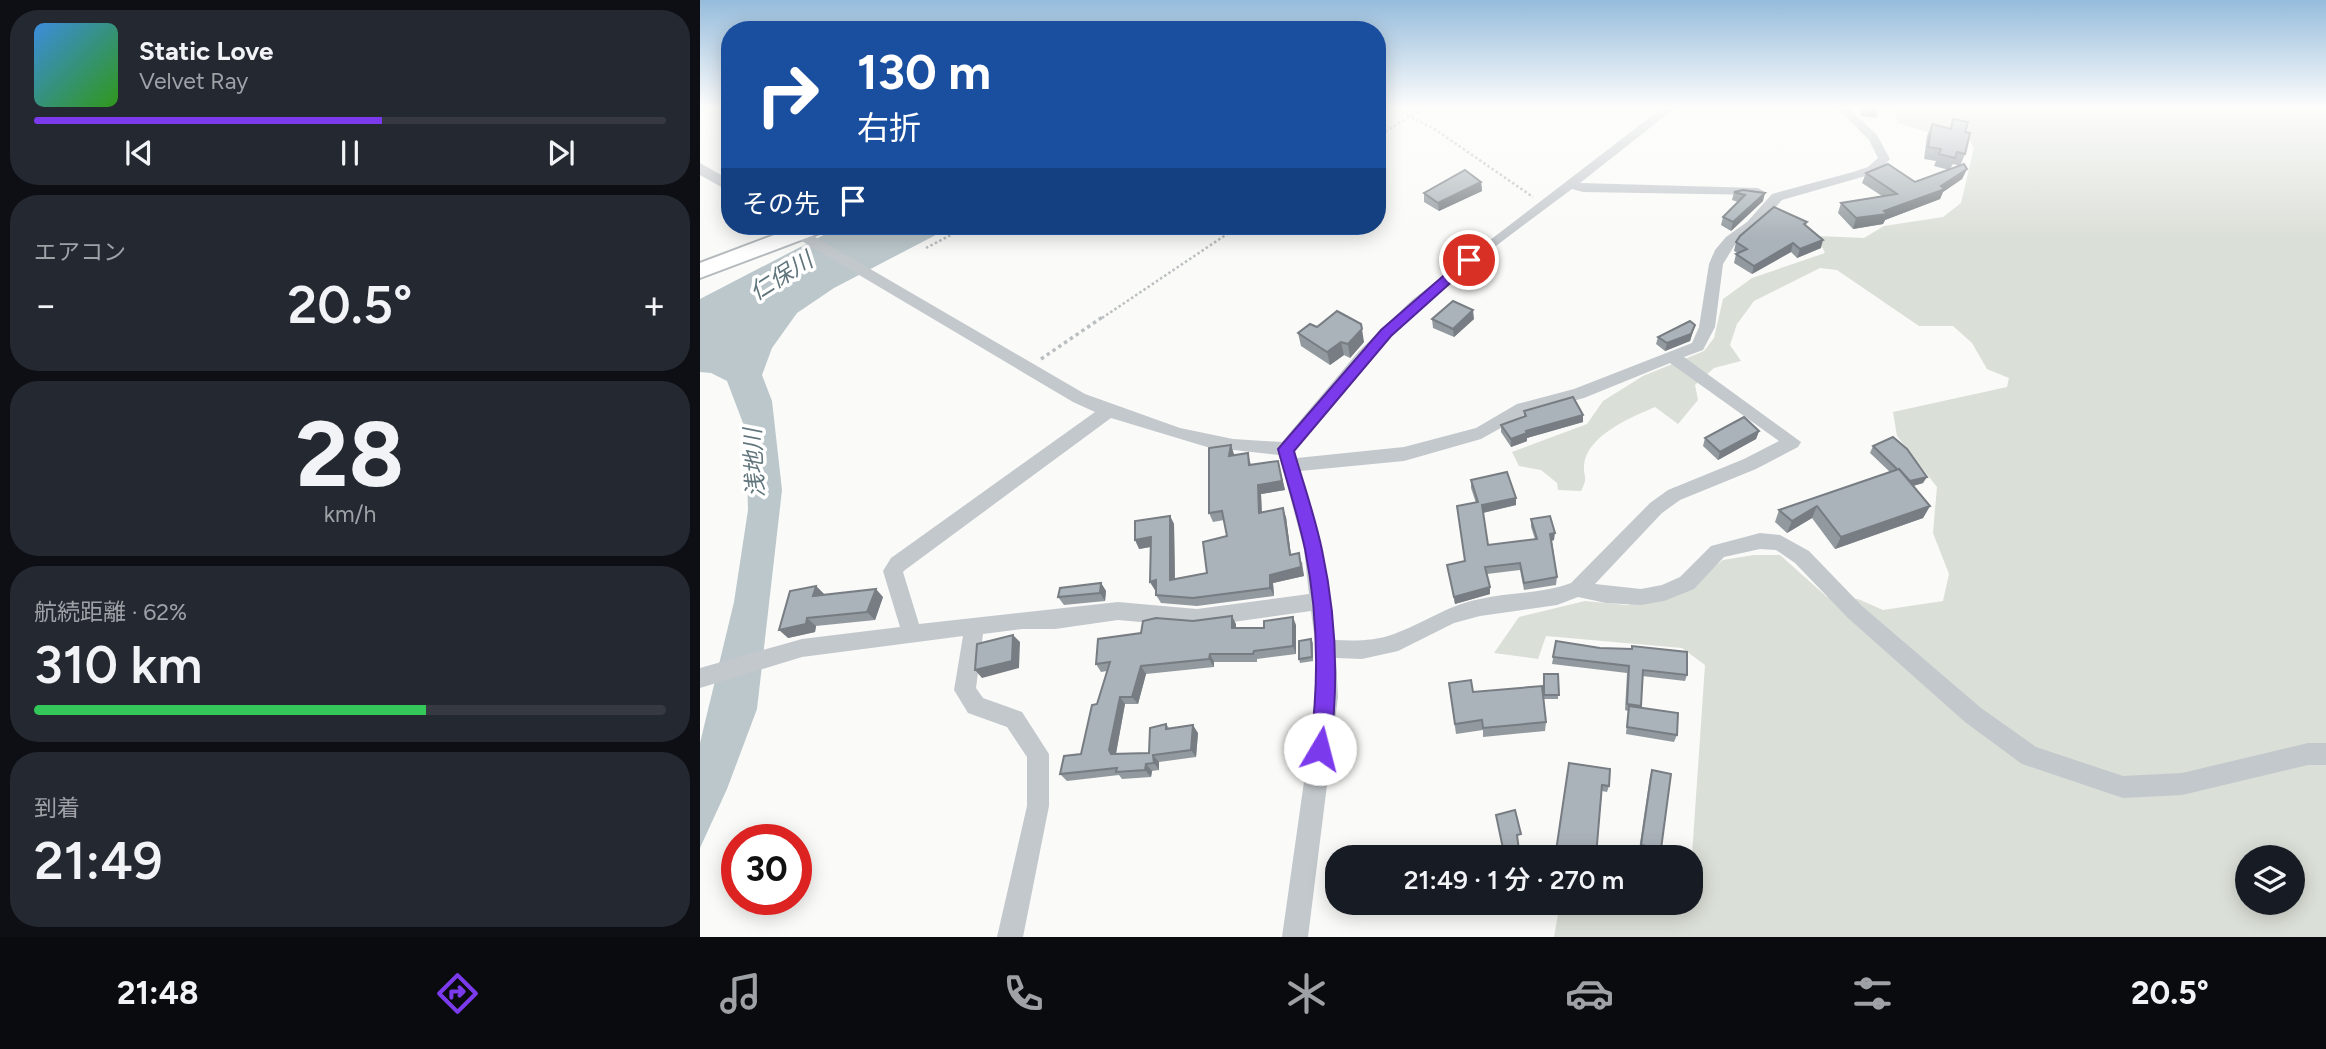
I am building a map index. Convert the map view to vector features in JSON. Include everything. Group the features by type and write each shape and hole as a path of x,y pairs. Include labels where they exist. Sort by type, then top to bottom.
{"main road":[{"path":"700,271 793,235"}],"street":[{"path":"1288,457 1406,314 1488,245 1612,152"},
{"path":"1570,184 1583,188 1727,193 1741,191 1777,197 1872,170 1884,159 1883,152"},
{"path":"700,168 721,181"},
{"path":"809,235 1026,369 1108,411 1191,436 1288,457 1404,453 1480,433 1531,405 1578,394 1674,358 1698,346 1707,327 1716,264 1722,250 1752,225 1777,197"},
{"path":"1326,649 1362,650 1398,642 1449,617 1480,607 1557,597 1578,589 1656,508 1674,495 1749,464 1792,442 1674,358"},
{"path":"913,636 893,571 898,564 1108,411"},
{"path":"1288,457 1314,549 1326,649 1327,696 1295,937"},
{"path":"1578,589 1606,595 1641,597 1664,593 1686,583 1718,551 1760,541 1780,543 1802,557 1855,612 1972,715 2030,756 2123,787 2182,784 2308,754 2326,754"},
{"path":"704,680 802,648 913,636 1022,620 1055,621 1118,611 1198,618 1321,601"},
{"path":"974,628 965,690 975,706 1014,719 1038,754 1038,806 1010,937"}],"path":[{"path":"1465,152 1543,204"},
{"path":"926,248 951,235"},
{"path":"1026,369 1226,235"}],"shaded area":[{"path":"1973,152 2326,152 2326,937 1554,937 1558,915 1703,915 1703,845 1693,845 1705,665 1682,648 1546,636 1538,659 1494,653 1519,617 1585,601 1627,605 1677,595 1723,560 1754,555 1780,555 1827,597 1858,599 1883,610 1943,601 1949,574 1933,533 1937,487 1897,436 1893,412 2007,387 2009,378 1987,369 1972,343 1953,326 1919,326 1837,270 1820,268 1754,301 1737,324 1730,345 1741,361 1714,368 1695,385 1698,400 1678,424 1655,407 1623,422 1602,436 1587,454 1581,491 1558,490 1557,483 1541,470 1519,466 1512,452 1587,424 1603,401 1643,376 1704,351 1714,338 1723,299 1752,278 1825,253 1817,236 1864,238 1884,226 1943,217 1961,203"}],"water":[{"path":"824,235 936,235 834,288 797,313 772,348 762,375 772,401 782,490 757,709 727,789 700,848 700,743 734,602 748,510 746,431 727,381 711,373 700,372 700,299"}],"building":[{"path":"1940,152 1966,152 1965,154 1957,152 1955,158 1939,154"},
{"path":"1888,164 1915,182 1964,164 1967,169 1941,186 1945,189 1884,211 1887,214 1856,218 1841,203 1897,194 1866,173"},
{"path":"1465,170 1481,182 1438,203 1424,193"},
{"path":"1743,190 1765,193 1733,222 1723,217 1745,195 1734,192"},
{"path":"1774,207 1807,222 1804,224 1823,240 1800,249 1793,243 1754,266 1736,254 1747,249 1736,242"},
{"path":"1453,301 1473,310 1453,329 1432,319"},
{"path":"1337,311 1361,324 1362,329 1348,344 1341,342 1327,352 1298,333 1310,324 1317,327"},
{"path":"1690,321 1695,325 1691,334 1667,343 1658,337"},
{"path":"1573,397 1583,415 1526,431 1527,433 1511,439 1501,425 1526,416 1524,411"},
{"path":"1744,417 1759,431 1720,452 1705,438"},
{"path":"1893,437 1907,449 1927,477 1910,481 1873,446"},
{"path":"1231,445 1229,456 1248,453 1249,465 1278,461 1282,481 1258,485 1259,513 1283,508 1290,555 1299,553 1301,567 1270,575 1270,588 1193,598 1156,595 1156,580 1150,582 1151,537 1135,540 1135,521 1170,516 1170,580 1207,573 1203,542 1227,536 1222,511 1209,513 1209,448"},
{"path":"1899,469 1930,506 1841,537 1817,506 1792,521 1779,510"},
{"path":"1507,472 1516,498 1482,505 1488,545 1537,539 1531,519 1550,516 1555,533 1550,534 1557,577 1524,583 1520,563 1485,567 1490,587 1454,597 1447,565 1465,561 1457,506 1478,502 1471,480"},
{"path":"1101,583 1100,593 1058,597 1060,588"},
{"path":"816,586 813,596 876,589 867,612 807,618 806,624 779,630 790,591"},
{"path":"1232,616 1232,628 1264,628 1264,621 1293,617 1293,646 1254,651 1253,654 1210,654 1209,659 1141,666 1132,697 1120,697 1109,750 1111,754 1149,753 1150,728 1166,724 1166,729 1193,725 1191,750 1153,755 1154,763 1146,764 1145,770 1116,772 1117,768 1060,774 1064,756 1081,754 1092,705 1097,704 1110,662 1096,664 1098,639 1141,633 1143,621 1156,618 1193,621"},
{"path":"1013,635 1012,661 975,670 977,644"},
{"path":"1311,639 1312,657 1299,659 1299,641"},
{"path":"1556,641 1600,648 1632,649 1632,646 1687,652 1687,675 1643,670 1641,706 1627,704 1629,666 1553,657"},
{"path":"1544,674 1558,674 1559,695 1544,695"},
{"path":"1471,680 1473,692 1542,686 1546,722 1483,728 1482,720 1455,724 1449,683"},
{"path":"1629,706 1678,713 1677,735 1627,727"},
{"path":"1569,763 1610,769 1609,786 1602,785 1597,845 1557,845"},
{"path":"1652,770 1671,774 1662,845 1641,845"},
{"path":"1515,810 1521,834 1517,835 1518,845 1502,845 1496,815"}],"route":[{"path":"1320,749 1327,696 1321,601 1314,549 1286,449 1386,333 1469,260"}],"water label":[{"name":"仁保川","path":"781,276"},
{"name":"浅地川","path":"754,463"}]}
